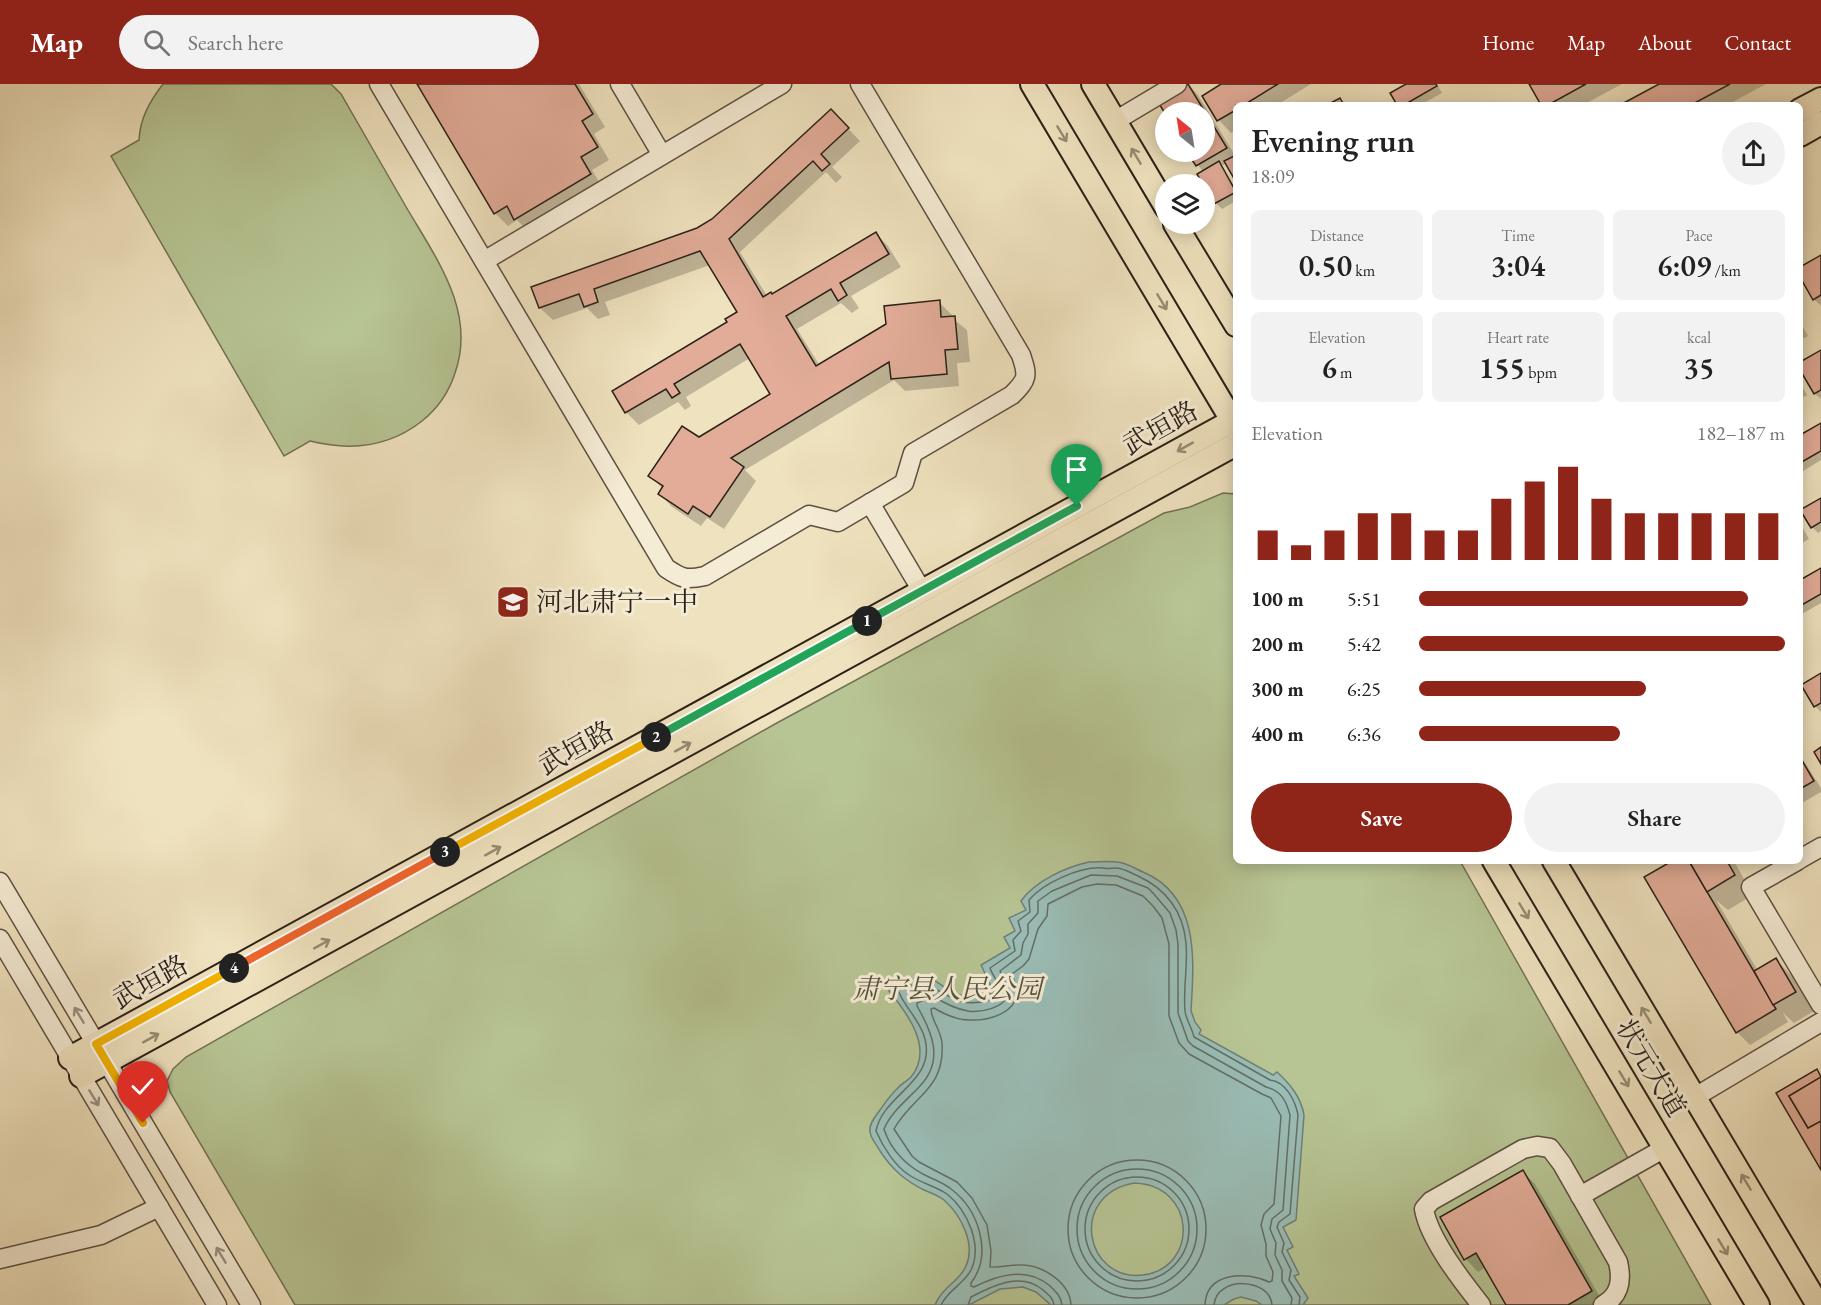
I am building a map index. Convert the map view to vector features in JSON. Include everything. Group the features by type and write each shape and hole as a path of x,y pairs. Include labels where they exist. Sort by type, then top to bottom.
{"main road":[{"path":"1032,84 1233,419"},
{"path":"1093,84 1155,189"},
{"path":"1803,108 1821,99"},
{"path":"1803,133 1821,123"},
{"path":"1181,234 1233,320"},
{"name":"武垣路","path":"76,1067 922,591 1233,423"},
{"name":"武垣路","path":"101,1053 1233,446"},
{"name":"状元大道","path":"1496,864 1758,1305"},
{"name":"状元大道","path":"1556,864 1818,1305"}],"street":[{"path":"379,84 666,568 680,577 690,579 705,576 809,515 838,522 904,483 913,453 1012,395 1023,384 1027,373 1021,355 860,84"},
{"path":"620,84 662,155"},
{"path":"484,261 782,84"},
{"path":"1114,121 1177,84"},
{"path":"870,503 922,591"},
{"path":"1803,857 1821,847"},
{"path":"1791,864 1750,887 1821,1005"},
{"path":"0,882 251,1305"},
{"path":"0,939 217,1305"},
{"path":"1695,1098 1821,1022"},
{"path":"1481,1305 1458,1276 1426,1220 1424,1209 1431,1201 1523,1149 1537,1146 1550,1148 1562,1164 1618,1262 1622,1277 1617,1290 1603,1305"},
{"path":"1580,1196 1665,1148"},
{"path":"0,1259 101,1236 159,1207"}],"green space":[{"path":"163,84 331,84 341,94 440,265 457,306 461,328 460,350 455,373 442,400 422,421 396,437 382,442 340,446 310,441 284,456 111,156 139,140 146,110"},
{"name":"肃宁县人民公园","path":"1223,493 1233,494 1233,864 1462,864 1711,1305 295,1305 170,1092 167,1081 173,1069 186,1057 775,724 1164,513 1190,507"}],"water":[{"path":"1123,863 1162,883 1175,897 1190,931 1193,971 1191,1011 1201,1030 1199,1034 1273,1075 1277,1072 1298,1097 1304,1115 1296,1220 1283,1227 1293,1247 1287,1250 1299,1274 1294,1276 1308,1298 1303,1305 1262,1305 1241,1297 1224,1305 1051,1305 1036,1292 1023,1287 1000,1289 969,1305 935,1305 942,1293 960,1276 966,1266 969,1249 965,1230 956,1214 944,1200 910,1182 894,1169 870,1134 873,1120 892,1094 911,1077 920,1055 916,1032 904,1010 889,991 892,978 919,988 931,978 954,993 967,997 994,993 981,965 1010,948 1004,937 1015,931 1009,918 1026,910 1021,901 1034,887 1061,871 1080,864","holes":["1134,1183 1155,1187 1170,1197 1179,1211 1183,1227 1181,1243 1174,1258 1161,1269 1143,1275 1123,1274 1108,1265 1097,1252 1092,1236 1093,1219 1099,1203 1113,1191"]}],"building":[{"path":"417,84 575,84 593,114 582,121 598,147 581,157 591,174 514,220 507,206 494,214"},
{"path":"1188,84 1199,102 1158,102"},
{"path":"1221,84 1278,84 1249,102 1233,102 1233,112 1217,121 1215,102 1206,102 1202,96"},
{"path":"1406,84 1436,84 1437,86 1409,102 1395,102 1390,93"},
{"path":"1529,84 1586,84 1553,102 1539,102"},
{"path":"1659,84 1730,84 1697,102 1626,102"},
{"path":"831,109 849,128 821,154 830,164 822,171 813,161 729,239 763,297 771,292 772,294 876,232 889,254 840,283 847,295 838,301 831,289 786,316 816,366 886,324 884,306 940,300 941,317 955,316 958,349 945,350 947,374 891,379 889,362 731,458 744,467 710,517 693,506 688,514 658,494 663,486 648,476 682,426 699,437 770,394 740,344 674,384 680,393 672,398 666,389 625,413 612,391 727,322 725,319 737,312 700,251 594,289 598,302 584,307 579,294 539,308 531,287 697,228 712,219"},
{"path":"1215,128 1227,148 1215,155"},
{"path":"1233,156 1233,177 1224,161"},
{"path":"1219,161 1233,187 1233,194 1215,203 1215,174 1197,174"},
{"path":"1821,255 1821,295 1813,300 1803,282 1803,265"},
{"path":"1821,350 1821,390 1814,394 1803,375 1803,360"},
{"path":"1821,423 1821,451 1803,461 1803,433"},
{"path":"1821,498 1821,522 1811,528 1803,515 1803,508"},
{"path":"1821,568 1821,594 1803,604 1803,578"},
{"path":"1821,673 1821,703 1814,707 1803,688 1803,684"},
{"path":"1821,747 1821,764 1814,752"},
{"path":"1803,762 1814,781 1803,787"},
{"path":"1667,864 1691,864 1776,1009 1736,1033 1644,877"},
{"path":"1691,864 1729,864 1735,875 1707,892"},
{"path":"1776,958 1796,992 1773,1005 1754,971"},
{"path":"1817,1069 1821,1077 1789,1096 1808,1128 1821,1121 1821,1170 1776,1093"},
{"path":"1821,1077 1821,1121 1808,1128 1789,1096"},
{"path":"1523,1170 1592,1291 1568,1305 1506,1305 1476,1253 1464,1260 1440,1217"}],"place":[{"name":"河北肃宁一中","path":"513,602"}],"route":[{"path":"143,1123 96,1044 1077,506"}]}
